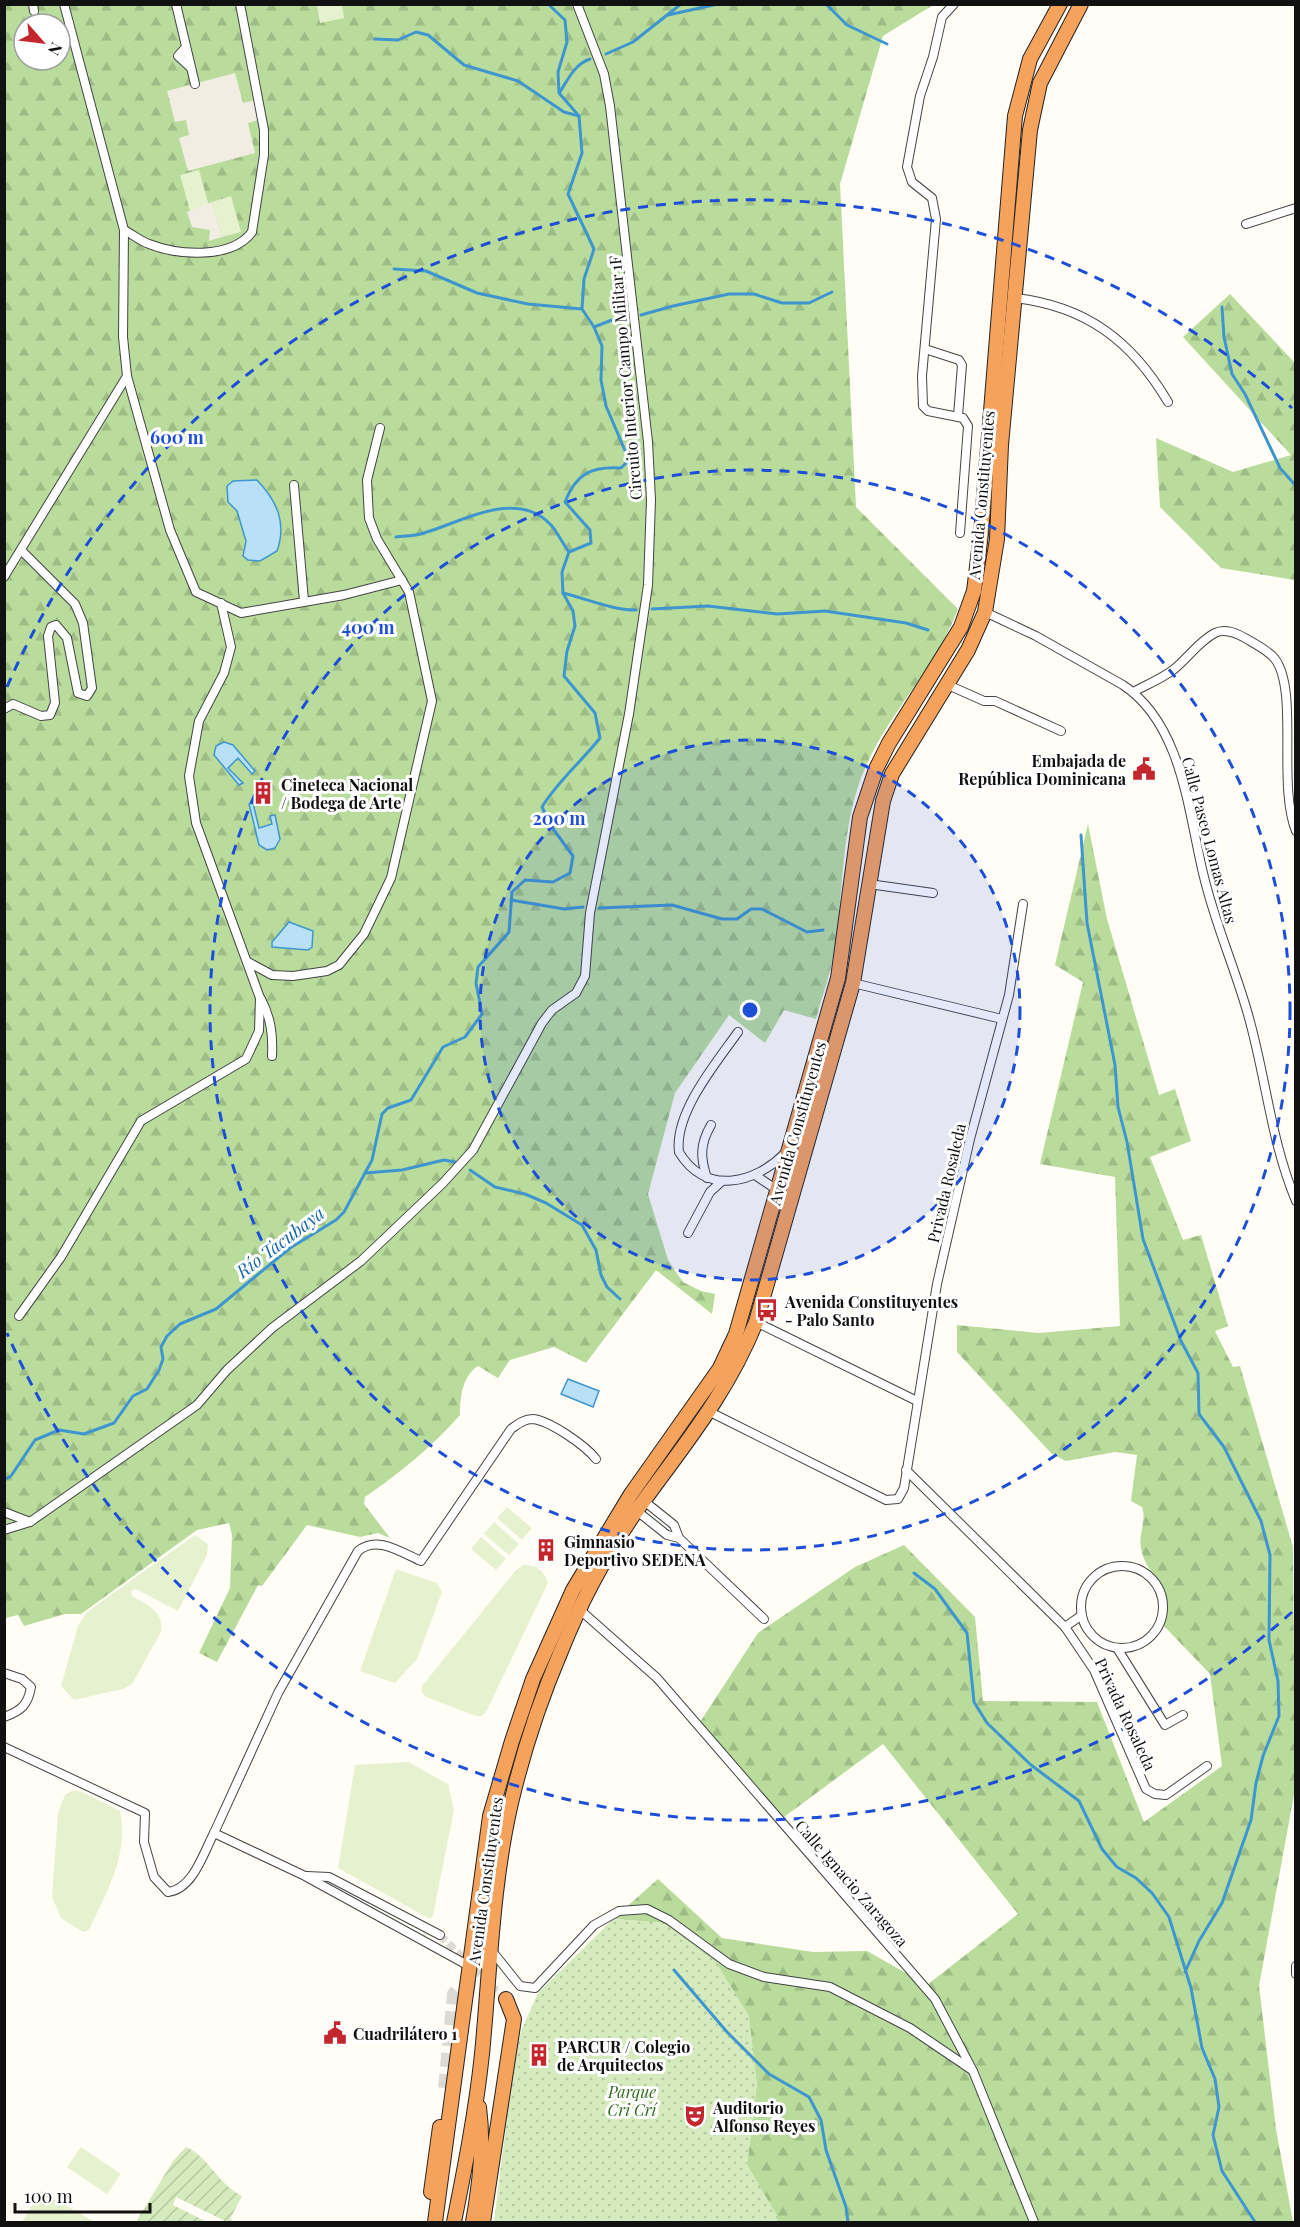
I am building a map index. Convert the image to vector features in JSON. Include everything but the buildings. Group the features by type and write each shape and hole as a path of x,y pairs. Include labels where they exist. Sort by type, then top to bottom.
{"highway":[{"name":"Avenida Constituyentes","path":"436,2216 471,1967 489,1816 533,1680 555,1626 599,1543 707,1388 729,1350 751,1289 838,978 860,817 867,794 889,743 961,627 974,591 981,543 1015,116 1030,59 1060,4"},
{"name":"Avenida Constituyentes","path":"454,2223 477,2093 491,1950 514,1794 538,1713 579,1609 600,1570 640,1506 710,1412 743,1354 756,1322 854,983 877,828 892,774 948,685 968,650 985,612 997,539 1001,445 1030,130 1040,83 1081,4"},
{"path":"483,2223 514,2019 506,1999"},
{"path":"436,2216 431,2196 445,2088"},
{"path":"473,2223 481,2165 482,2133 477,2093"}],"street":[{"path":"64,4 124,230 123,337 127,376 170,530 196,592 241,613 344,595 402,580"},
{"path":"176,4 195,84"},
{"path":"124,230 148,244 190,253 237,244 246,240 252,232 264,155 264,130 240,4"},
{"name":"Circuito Interior Campo Militar 1F","path":"4,1530 30,1522 197,1405 227,1370 272,1328 361,1261 443,1183 472,1150 552,1010 576,993 585,976 590,913 629,714 648,585 651,500 648,442 610,106 604,74 577,4"},
{"path":"954,4 942,17 933,57 920,96 907,167 912,182 933,198 936,219 925,349 923,406 928,411 958,416 968,426 960,533"},
{"path":"1246,224 1296,208"},
{"path":"1015,298 1069,310 1100,326 1131,349 1152,374 1168,402"},
{"path":"925,349 959,360 962,365 958,416"},
{"path":"4,577 127,376"},
{"path":"248,962 272,975 293,976 327,971 339,965 364,934 391,878 432,701 409,592 376,539 369,518 367,480 380,428"},
{"path":"294,485 304,601"},
{"path":"4,709 13,704 41,716 50,715 55,703 48,636 51,627 56,625 61,627 67,638 78,693 87,696 92,688 84,623 75,604 21,550"},
{"path":"221,603 231,647 224,673 199,721 189,776 196,823 260,998 269,1014 272,1056"},
{"name":"Calle Paseo Lomas Altas","path":"985,612 1036,636 1133,692 1156,718 1175,757 1217,925 1248,1012 1277,1151 1296,1201"},
{"path":"1133,692 1172,670 1216,633 1226,631 1237,633 1275,658 1283,674 1286,697 1286,779 1290,814 1296,831"},
{"path":"948,685 984,701 995,701 1061,731"},
{"path":"869,884 933,893"},
{"name":"Privada Rosaleda","path":"710,1412 886,1500 898,1499 904,1488 937,1284 970,1139 1002,1019 1023,904"},
{"path":"854,983 1002,1019"},
{"path":"19,1316 61,1257 141,1121 246,1059 259,1031 260,998"},
{"path":"738,1032 716,1062 679,1128 678,1140 683,1158 694,1170 707,1178 722,1181 755,1175 770,1168 790,1148"},
{"path":"707,1178 701,1152 702,1140 711,1125"},
{"path":"755,1175 772,1184 778,1191"},
{"path":"688,1233 710,1192 722,1181"},
{"path":"756,1322 917,1401"},
{"path":"4,1748 145,1813 147,1821 144,1842 154,1877 168,1892 179,1891 187,1884 214,1833 278,1693 358,1551 366,1544 377,1542 421,1561 512,1429 523,1420 534,1419 555,1429 588,1449 596,1459"},
{"name":"Privada Rosaleda","path":"906,1470 1065,1627 1094,1670 1146,1789 1155,1794 1166,1795 1207,1766"},
{"path":"640,1506 668,1535 678,1538 764,1619"},
{"path":"640,1506 674,1525 678,1538"},
{"path":"4,1512 30,1522"},
{"path":"1117,1648 1142,1643 1160,1624 1163,1612 1163,1599 1150,1576 1128,1565 1102,1570 1085,1589 1082,1615 1094,1637 1117,1648 1165,1725 1183,1715"},
{"name":"Calle Ignacio Zaragoza","path":"579,1609 657,1678 934,1999 973,2071 1034,2223"},
{"path":"1065,1627 1082,1615"},
{"path":"4,1673 22,1679 32,1687 29,1699 21,1711 4,1717"},
{"path":"214,1833 305,1876 471,1967"},
{"path":"305,1876 329,1877 440,1935"},
{"path":"491,1950 520,1986 535,1989 594,1925 619,1911 647,1909 669,1920 729,1964 764,1977 830,1987 910,2028 973,2071"},
{"path":"1296,1966 1296,1974"}],"green space":[{"path":"4,5 933,5 883,36 840,184 856,507 958,609 936,653 883,734 861,778 845,850 835,947 816,1019 784,1010 765,1043 729,1015 675,1093 648,1194 668,1260 683,1282 701,1291 715,1294 712,1314 656,1270 586,1363 554,1347 510,1360 498,1378 478,1366 465,1381 461,1395 460,1415 415,1459 365,1497 364,1504 390,1538 378,1533 360,1537 307,1525 262,1586 258,1585 217,1662 199,1653 230,1588 232,1535 229,1523 197,1530 81,1614 65,1614 24,1626 18,1615 5,1618"},
{"path":"317,5 342,5 344,18 320,23"},
{"path":"199,170 209,206 190,211 180,175"},
{"path":"231,196 241,232 222,237 212,202"},
{"path":"1230,294 1295,363 1295,580 1221,568 1160,507 1156,438 1233,472 1291,455 1183,337"},
{"path":"1088,824 1107,919 1159,1095 1175,1089 1191,1141 1150,1157 1183,1240 1201,1235 1228,1326 1215,1331 1233,1367 1240,1366 1293,1547 1295,1789 1259,1986 1276,2129 1293,2222 777,2222 777,2217 747,2165 757,2083 664,1923 613,1919 658,1879 722,1938 813,1952 867,1951 927,1985 1018,1914 883,1744 784,1817 700,1722 758,1633 855,1567 904,1545 975,1617 983,1701 1097,1702 1144,1822 1222,1766 1210,1674 1164,1626 1167,1600 1160,1583 1144,1559 1141,1548 1142,1507 1131,1501 1137,1455 1115,1452 1066,1461 1052,1454 957,1352 957,1325 1039,1333 1120,1326 1115,1177 1040,1164 1083,982 1055,965"},
{"path":"507,1507 532,1528 522,1540 497,1518"},
{"path":"494,1522 519,1544 509,1555 484,1534"},
{"path":"195,1535 208,1544 207,1555 178,1611 136,1589 131,1591 132,1596 158,1614 162,1625 161,1632 132,1684 123,1689 74,1700 61,1686 78,1626 87,1612"},
{"path":"481,1537 506,1559 496,1570 471,1549"},
{"path":"523,1565 539,1569 548,1583 487,1710 482,1716 476,1716 426,1697 422,1692 422,1686 515,1571"},
{"path":"396,1569 437,1583 442,1592 417,1659 395,1683 360,1671"},
{"path":"408,1762 448,1784 454,1810 433,1915 430,1919 338,1868 355,1765"},
{"path":"72,1791 80,1791 120,1811 122,1827 119,1858 115,1872 89,1930 83,1932 61,1918 52,1897 58,1813 65,1795"},
{"name":"Parque Cri Crí","path":"613,1919 664,1923 716,1962 749,2016 757,2083 747,2165 778,2217 777,2222 494,2222 514,2062 521,2031 538,1993"},
{"path":"81,2147 121,2174 107,2194 67,2167"},
{"path":"186,2147 201,2157 233,2191 242,2196 230,2219 235,2222 227,2222 176,2197 173,2205 207,2222 136,2222 173,2161"},
{"path":"40,2191 93,2221 22,2222"}],"shaded area":[{"path":"235,73 243,103 255,100 259,120 248,123 255,153 188,171 179,138 189,135 186,120 175,122 167,91"},
{"path":"212,202 222,237 209,241 210,230 192,227 187,212"}],"water":[{"path":"257,480 275,504 281,531 277,551 260,561 248,560 243,556 246,541 237,511 228,502 227,486 233,481"},
{"path":"224,742 233,745 255,771 252,774 238,758 228,768 243,783 239,785 214,755 216,746"},
{"path":"253,803 259,828 272,824 270,816 275,815 280,839 275,848 267,850 259,845 249,804"},
{"path":"289,922 313,931 312,947 308,950 272,947 272,942"},
{"path":"568,1379 599,1391 593,1407 561,1394"}],"waterway":[{"name":"Río Tacubaya","path":"4,1480 11,1476 35,1440 59,1430 84,1434 114,1423 133,1396 147,1389 163,1359 161,1347 167,1336 180,1324 216,1309 290,1248 336,1220 344,1212 372,1160 382,1114 388,1108 411,1100 443,1047 465,1037 482,1014 476,983 478,967 509,932 512,892 525,880 553,882 570,873 573,856 551,826 542,807 600,738 595,713 564,676 567,651 575,626 573,611 563,593 562,572 569,552 591,543 590,530 565,502 574,485 586,474 593,470 621,468 629,460 606,406 601,380 602,346 594,327 582,309 584,279 594,249 568,194 582,153 579,116 559,93 558,72 567,42 565,20 548,4"},
{"path":"606,54 633,42 681,4"},
{"path":"668,15 718,4"},
{"path":"826,4 847,25 887,44"},
{"path":"375,39 398,40 416,32 428,35 464,65 518,81 564,112 579,116"},
{"path":"560,92 576,68 590,59"},
{"path":"394,269 426,271 477,293 528,304 582,309"},
{"path":"641,315 729,294 754,294 782,303 809,303 832,292"},
{"path":"1222,307 1224,337 1232,374 1245,394 1280,468 1296,486"},
{"path":"594,327 625,318"},
{"path":"396,537 421,534 489,511 506,508 522,509 537,514 551,525 569,552"},
{"path":"563,593 609,606 636,610"},
{"path":"652,609 708,606 777,614 825,611 906,623 928,630"},
{"path":"1081,835 1087,923 1115,1065 1118,1107 1127,1142 1143,1239 1181,1341 1198,1373 1199,1414 1224,1447 1261,1521 1270,1555 1269,1640 1278,1681 1279,1716 1263,1756 1256,1783 1251,1820 1222,1903 1199,1941 1185,1972"},
{"path":"511,900 564,909 583,907"},
{"path":"599,908 672,905 722,919 737,919 751,909 762,909 807,932 823,930"},
{"path":"365,1173 402,1170 444,1160 455,1162"},
{"path":"470,1170 495,1187 525,1194 546,1203 582,1225 596,1250 601,1275 607,1287 620,1299"},
{"path":"914,1573 935,1589 967,1633 974,1702 987,1723 1031,1765 1079,1801 1102,1849 1117,1867 1136,1878 1152,1893 1169,1917 1191,1988 1202,2048 1215,2079 1219,2107 1213,2135 1222,2171 1255,2222"},
{"path":"674,1970 727,2032 769,2074 809,2097 821,2120 826,2150 846,2207 848,2222"}],"tunnel":[{"path":"440,1935 496,1992"},
{"path":"445,2088 454,1994 459,1989 472,1985 494,1992 506,1999"}],"place":[{"name":"Embajada de República Dominicana","path":"1144,769"},
{"name":"Cineteca Nacional / Bodega de Arte","path":"263,793"},
{"name":"Avenida Constituyentes - Palo Santo","path":"767,1310"},
{"name":"Gimnasio Deportivo SEDENA","path":"546,1550"},
{"name":"Cuadrilátero 1","path":"335,2033"},
{"name":"PARCUR / Colegio de Arquitectos","path":"539,2055"},
{"name":"Auditorio Alfonso Reyes","path":"695,2116"}]}
